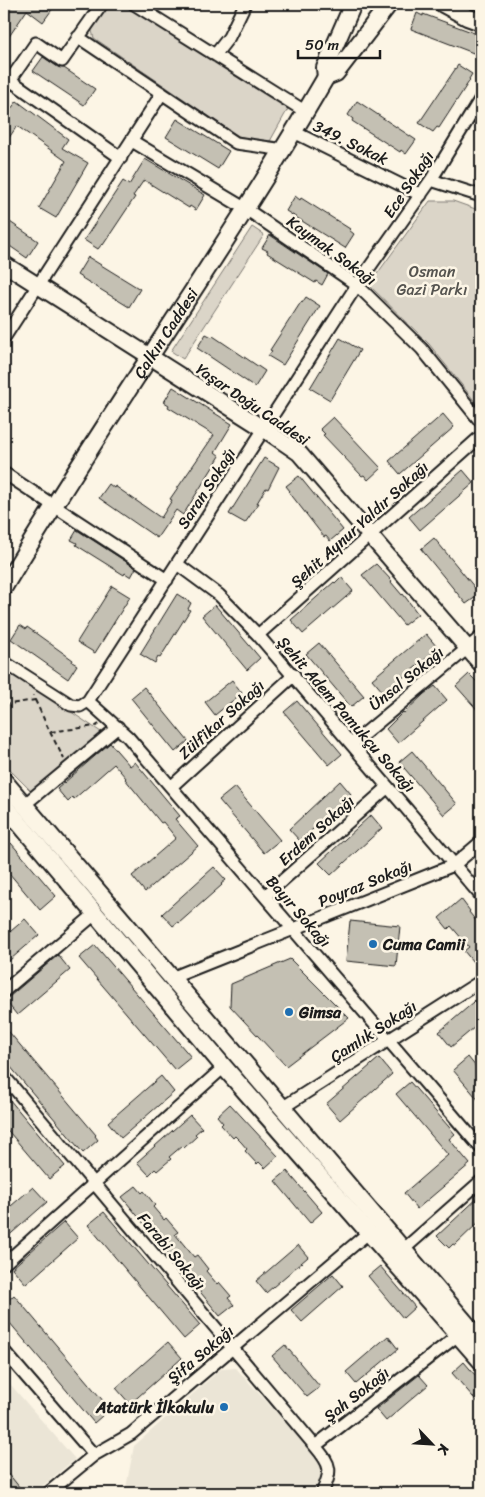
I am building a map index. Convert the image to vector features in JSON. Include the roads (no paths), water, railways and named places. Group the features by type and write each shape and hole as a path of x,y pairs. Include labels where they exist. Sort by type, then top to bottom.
{"main road":[{"name":"Çalkın Caddesi","path":"4,587 53,505 284,150 326,77 325,68 353,4"},
{"name":"Çalkın Caddesi","path":"326,77 336,73 389,4"},
{"path":"443,4 481,22"},
{"path":"4,781 481,1341"},
{"path":"4,805 224,1067 481,1361"}],"street":[{"path":"102,4 62,61 36,43 7,84 121,158"},
{"path":"134,4 306,112"},
{"path":"215,55 229,37 245,4"},
{"path":"78,37 236,143 284,150"},
{"path":"4,338 162,94"},
{"name":"Ece Sokağı","path":"357,285 431,180 481,98"},
{"name":"349. Sokak","path":"294,132 421,195"},
{"name":"Kaymak Sokağı","path":"132,141 246,209 357,285 422,349 481,422"},
{"path":"431,180 481,196"},
{"name":"Yaşar Doğu Caddesi","path":"4,264 299,453 481,664"},
{"name":"Saran Sokağı","path":"84,704 357,285"},
{"name":"Şehit Aynur Yaldır Sokağı","path":"258,635 481,436"},
{"path":"4,472 166,580"},
{"name":"Şehit Adem Pamukçu Sokağı","path":"177,564 215,592 258,635 481,896"},
{"name":"Ünsal Sokağı","path":"352,744 481,637"},
{"name":"Bayır Sokağı","path":"4,662 71,705 84,704 118,727 481,1148"},
{"name":"Zülfikar Sokağı","path":"171,787 294,675"},
{"path":"24,804 118,727"},
{"name":"Erdem Sokağı","path":"265,896 388,787"},
{"name":"Poyraz Sokağı","path":"171,978 454,865 481,842"},
{"path":"4,991 96,913"},
{"name":"Çamlık Sokağı","path":"282,1108 481,981"},
{"path":"4,1264 224,1067"},
{"name":"Farabi Sokağı","path":"4,1076 316,1446"},
{"path":"404,1250 481,1182"},
{"name":"Şifa Sokağı","path":"48,1493 94,1455 131,1434 368,1233"},
{"name":"Şah Sokağı","path":"316,1446 458,1335"},
{"path":"4,1351 94,1455"},
{"path":"316,1446 330,1467 329,1477 322,1493"}],"railway":[{"path":"4,17 13,4"}],"place":[{"name":"Cuma Camii","path":"373,944"},
{"name":"Gimsa","path":"289,1012"},
{"name":"Atatürk İlkokulu","path":"224,1407"}],"park label":[{"name":"Osman Gazi Parkı","path":"432,280"}]}
